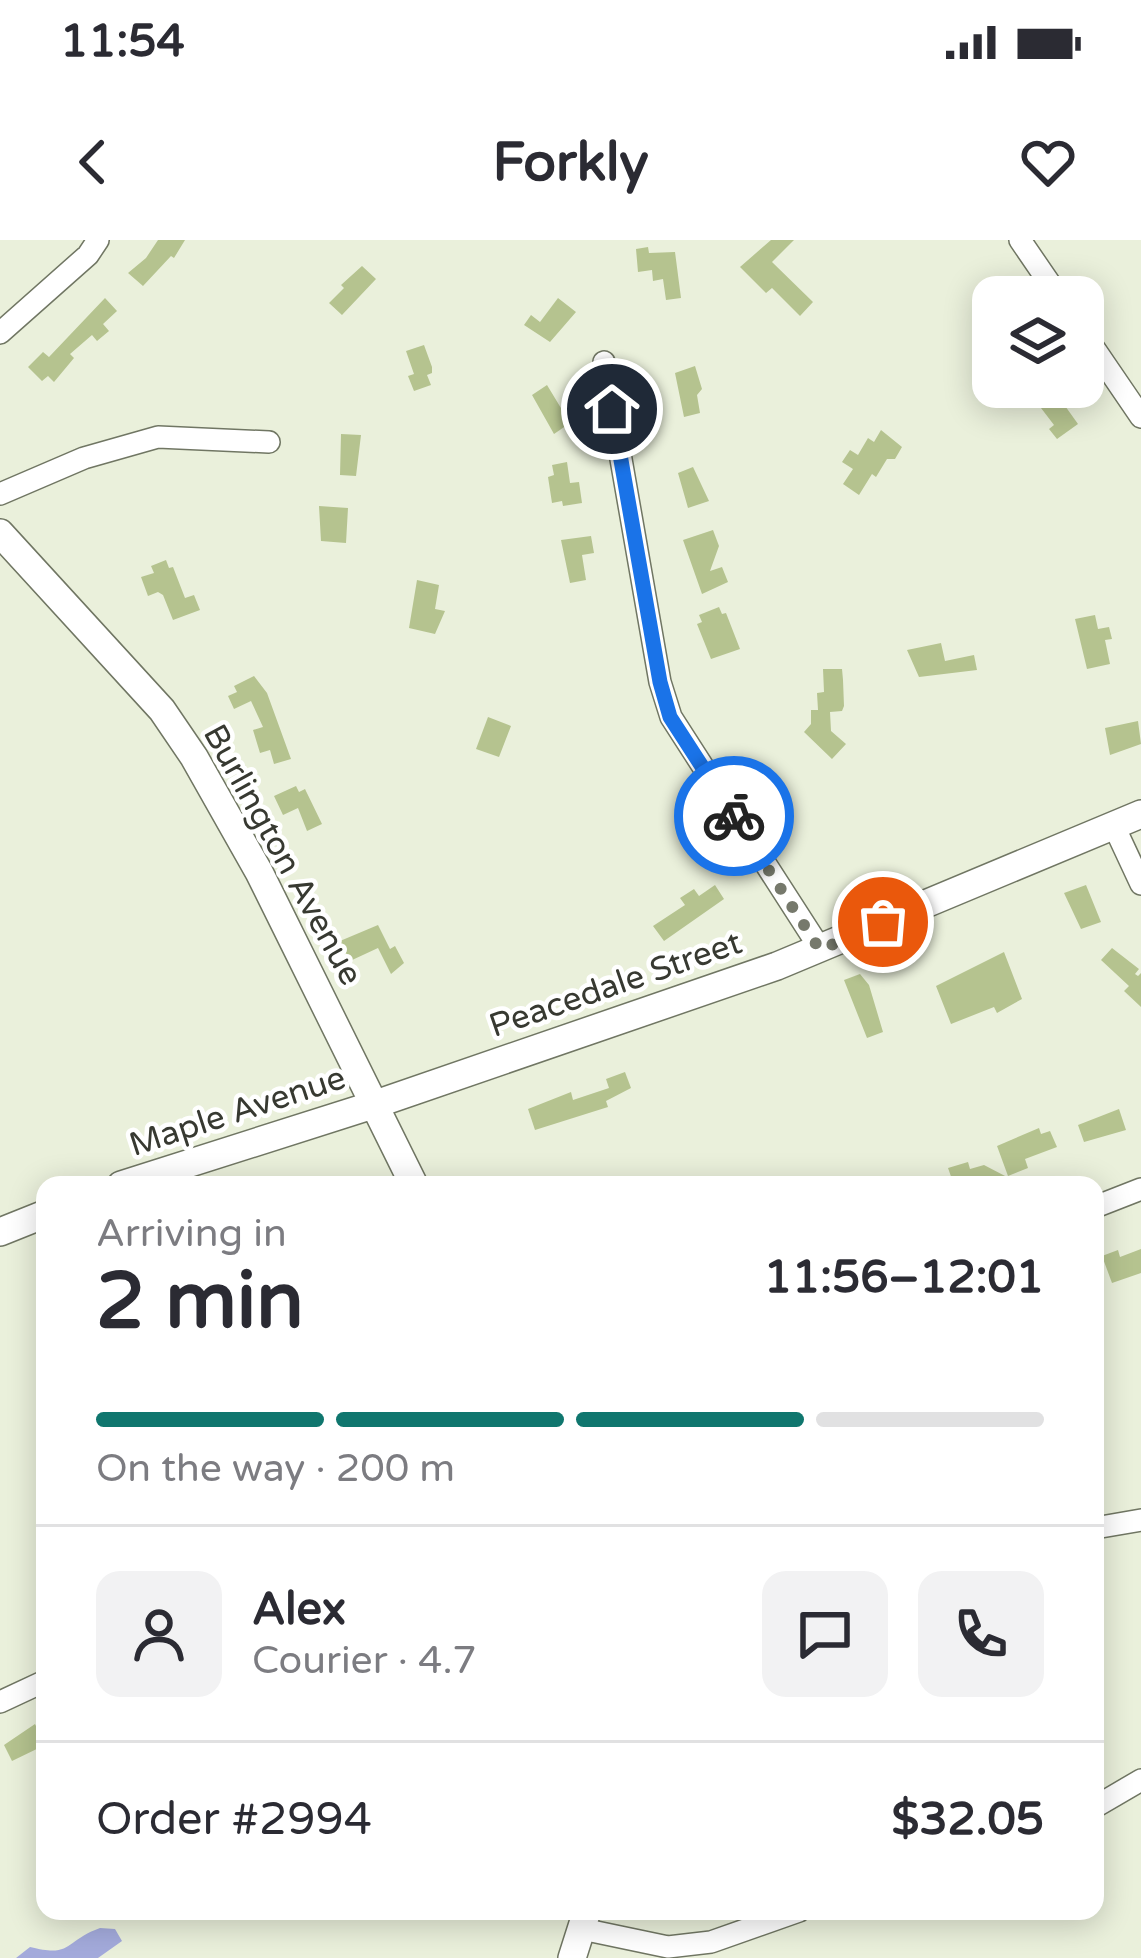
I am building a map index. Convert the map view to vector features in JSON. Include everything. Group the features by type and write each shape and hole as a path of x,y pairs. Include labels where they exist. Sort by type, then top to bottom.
{"main road":[{"name":"Burlington Avenue","path":"0,532 162,710 194,757 259,872 410,1176"},
{"name":"Peacedale Street","path":"376,1104 820,950 1141,814"},
{"name":"Maple Avenue","path":"149,1176 376,1104"},
{"path":"0,1232 36,1218"},
{"path":"572,1958 584,1920"}],"street":[{"path":"0,333 88,255 98,240"},
{"path":"1020,240 1045,276"},
{"path":"604,362 670,717 820,950"},
{"path":"1104,363 1141,417"},
{"path":"0,494 84,458 158,437 269,442"},
{"path":"1113,824 1141,884"},
{"path":"1104,1204 1141,1190"},
{"path":"1104,1526 1141,1520"},
{"path":"0,1702 36,1686"},
{"path":"1104,1802 1141,1780"},
{"path":"584,1920 668,1947 710,1942 773,1920"}],"water":[{"path":"100,1928 115,1929 122,1941 98,1958 16,1958 30,1947 62,1949"}],"building":[{"path":"158,240 185,240 174,258 143,286 128,273"},
{"path":"771,240 794,240 772,262 813,302 800,316 772,288 766,293 740,267"},
{"path":"648,247 649,253 675,252 681,298 666,300 663,279 653,281 652,270 638,272 636,249"},
{"path":"362,266 376,279 342,315 329,303"},
{"path":"105,298 117,311 103,324 109,331 97,341 92,335 70,354 74,358 54,382 48,376 42,381 28,367 43,352 49,357"},
{"path":"558,298 576,312 550,342 524,325 531,315 540,322"},
{"path":"424,345 432,367 427,375 431,385 414,391 406,351"},
{"path":"695,366 702,389 697,395 700,413 684,417 675,373"},
{"path":"547,385 570,423 554,434 532,395"},
{"path":"1041,408 1067,408 1078,424 1057,439 1049,429 1054,425"},
{"path":"881,430 902,447 876,477 872,474 859,495 843,484 853,469 842,462 850,450 858,455 868,438 874,442"},
{"path":"341,434 361,435 356,476 340,475"},
{"path":"567,462 570,483 579,482 582,503 563,506 562,501 552,503 548,477 554,475 552,465"},
{"path":"693,467 709,501 688,508 678,473"},
{"path":"319,506 348,508 346,543 321,541"},
{"path":"713,530 719,546 710,571 722,567 728,582 702,594 683,540"},
{"path":"591,536 594,553 582,555 586,580 570,583 561,540"},
{"path":"166,560 185,598 194,595 200,610 173,620 163,595 148,596 141,577 154,573 151,566"},
{"path":"417,580 439,585 435,609 445,611 435,634 409,628"},
{"path":"719,607 740,649 711,659 697,624 702,622 699,615"},
{"path":"1095,615 1098,629 1109,627 1112,639 1105,640 1110,664 1087,669 1075,619"},
{"path":"941,643 945,661 974,655 977,670 919,677 907,650"},
{"path":"823,669 842,669 844,706 842,711 830,712 831,731 846,744 832,759 804,732 811,724 811,710 818,710 817,693 824,692"},
{"path":"254,676 267,693 291,759 274,764 270,750 260,753 253,730 263,727 251,701 234,709 228,696 237,692 234,686"},
{"path":"488,717 511,726 499,757 476,749"},
{"path":"1138,721 1141,744 1110,755 1105,728"},
{"path":"296,786 299,792 305,789 322,824 307,831 298,808 283,815 274,796"},
{"path":"715,885 724,899 664,941 653,926 685,905 680,898 694,889 699,896"},
{"path":"1086,885 1101,922 1081,929 1064,893"},
{"path":"378,925 390,949 395,946 404,963 391,974 378,948 350,961 340,941"},
{"path":"1112,948 1139,969 1135,974 1141,973 1141,1007 1124,991 1129,986 1101,960"},
{"path":"1004,952 1022,999 997,1013 994,1007 951,1024 936,986"},
{"path":"860,974 869,985 883,1032 867,1038 844,980"},
{"path":"625,1072 631,1088 606,1101 608,1107 535,1130 528,1109 571,1092 573,1100 609,1088 606,1079"},
{"path":"1119,1109 1126,1130 1084,1142 1078,1125"},
{"path":"1039,1128 1041,1134 1050,1131 1057,1147 1025,1159 1028,1168 1008,1176 997,1146"},
{"path":"968,1162 970,1169 984,1165 1005,1176 951,1176 948,1168"},
{"path":"1141,1249 1141,1273 1112,1283 1104,1255 1118,1250 1120,1257"},
{"path":"35,1724 36,1749 12,1761 4,1745"}],"way so far":[{"path":"734,816 820,950 883,922"}],"route":[{"path":"612,409 670,717 734,816"}]}
